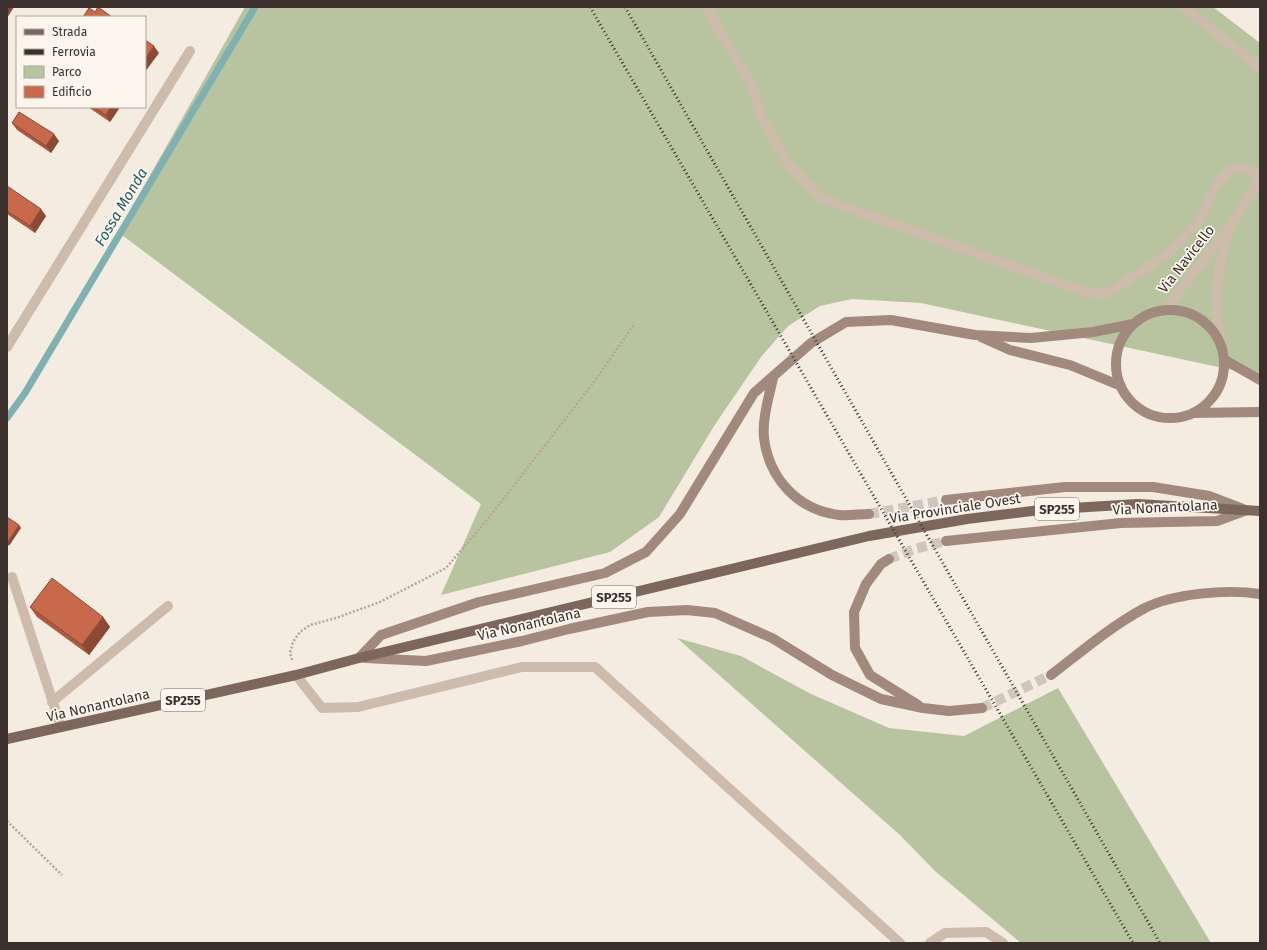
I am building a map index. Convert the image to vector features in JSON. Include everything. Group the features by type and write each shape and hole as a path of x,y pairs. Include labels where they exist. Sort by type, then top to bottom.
{"main road":[{"path":"1194,413 1207,404 1218,391 1224,376 1225,360 1220,341 1210,327 1197,316 1181,311 1165,310 1148,314 1134,324 1123,337 1117,353 1116,370 1120,386 1130,400 1143,411 1160,417 1177,418 1194,413 1260,412"},
{"path":"359,658 381,635 479,602 604,573 646,552 680,514 754,393 773,378 810,343 846,322 892,320 975,335 1031,338 1093,332 1134,324"},
{"path":"975,335 1010,350 1070,365 1120,386"},
{"path":"1225,360 1260,380"},
{"path":"773,378 767,407 764,437 770,462 786,490 808,507 839,515 870,514"},
{"name":"Via Nonantolana","path":"946,500 1065,487 1153,487 1209,496 1247,510"},
{"name":"Via Provinciale Ovest","path":"869,536 967,519 1040,510 1137,504 1260,511"},
{"name":"Via Nonantolana","path":"946,542 1121,523 1217,521 1247,510"},
{"name":"Via Nonantolana","path":"7,739 296,675 359,658 869,536"},
{"name":"Via Nonantolana","path":"889,559 881,564 866,584 854,612 855,648 870,675 923,708"},
{"path":"1052,675 1111,628 1145,608 1189,595 1242,591 1260,594"},
{"name":"Via Nonantolana","path":"359,658 426,660 522,641 648,612 687,610 715,613 772,638 832,675 881,699 923,708 949,711 982,708"}],"street":[{"path":"706,7 752,85 760,115 784,160 820,198 1088,293 1108,294 1165,256 1200,220 1215,187 1225,174 1233,169 1242,168 1260,175"},
{"path":"1184,7 1260,68"},
{"path":"7,347 190,51"},
{"name":"Via Navicello","path":"1165,310 1230,226 1260,180"},
{"name":"Via Navicello","path":"1220,341 1216,306 1219,270 1230,226"},
{"path":"12,577 61,727"},
{"path":"52,702 168,606"},
{"path":"296,675 322,708 358,707 522,667 595,667 900,943"},
{"path":"930,943 945,934 986,932 1003,943"}],"path":[{"path":"296,675 290,653 293,642 300,632 310,625 336,618 380,602 446,568 488,519 594,382 635,323"},
{"path":"7,821 62,875"}],"green space":[{"path":"245,7 1213,7 1260,43 1260,376 921,303 852,299 820,306 788,326 761,357 716,423 659,517 610,552 441,595 481,504 118,232"},
{"path":"677,638 741,656 811,694 889,728 964,736 1058,688 1211,943 1021,943 935,871 900,835"}],"building":[{"path":"98,7 111,16 84,16 89,8 95,12"},
{"path":"146,41 154,46 146,58"},
{"path":"95,108 110,108 106,115"},
{"path":"19,112 54,134 46,146 12,123"},
{"path":"7,186 41,209 30,226 7,211"},
{"path":"7,517 19,525 7,543"},
{"path":"52,578 103,617 82,645 30,607"}],"waterway":[{"name":"Fossa Monda","path":"7,418 25,393 255,7"}],"tunnel":[{"path":"869,514 946,500"},
{"path":"889,559 915,549 946,541"},
{"path":"982,708 1051,675"}],"railway":[{"path":"590,7 1133,943"},
{"path":"625,7 1160,943"}]}
